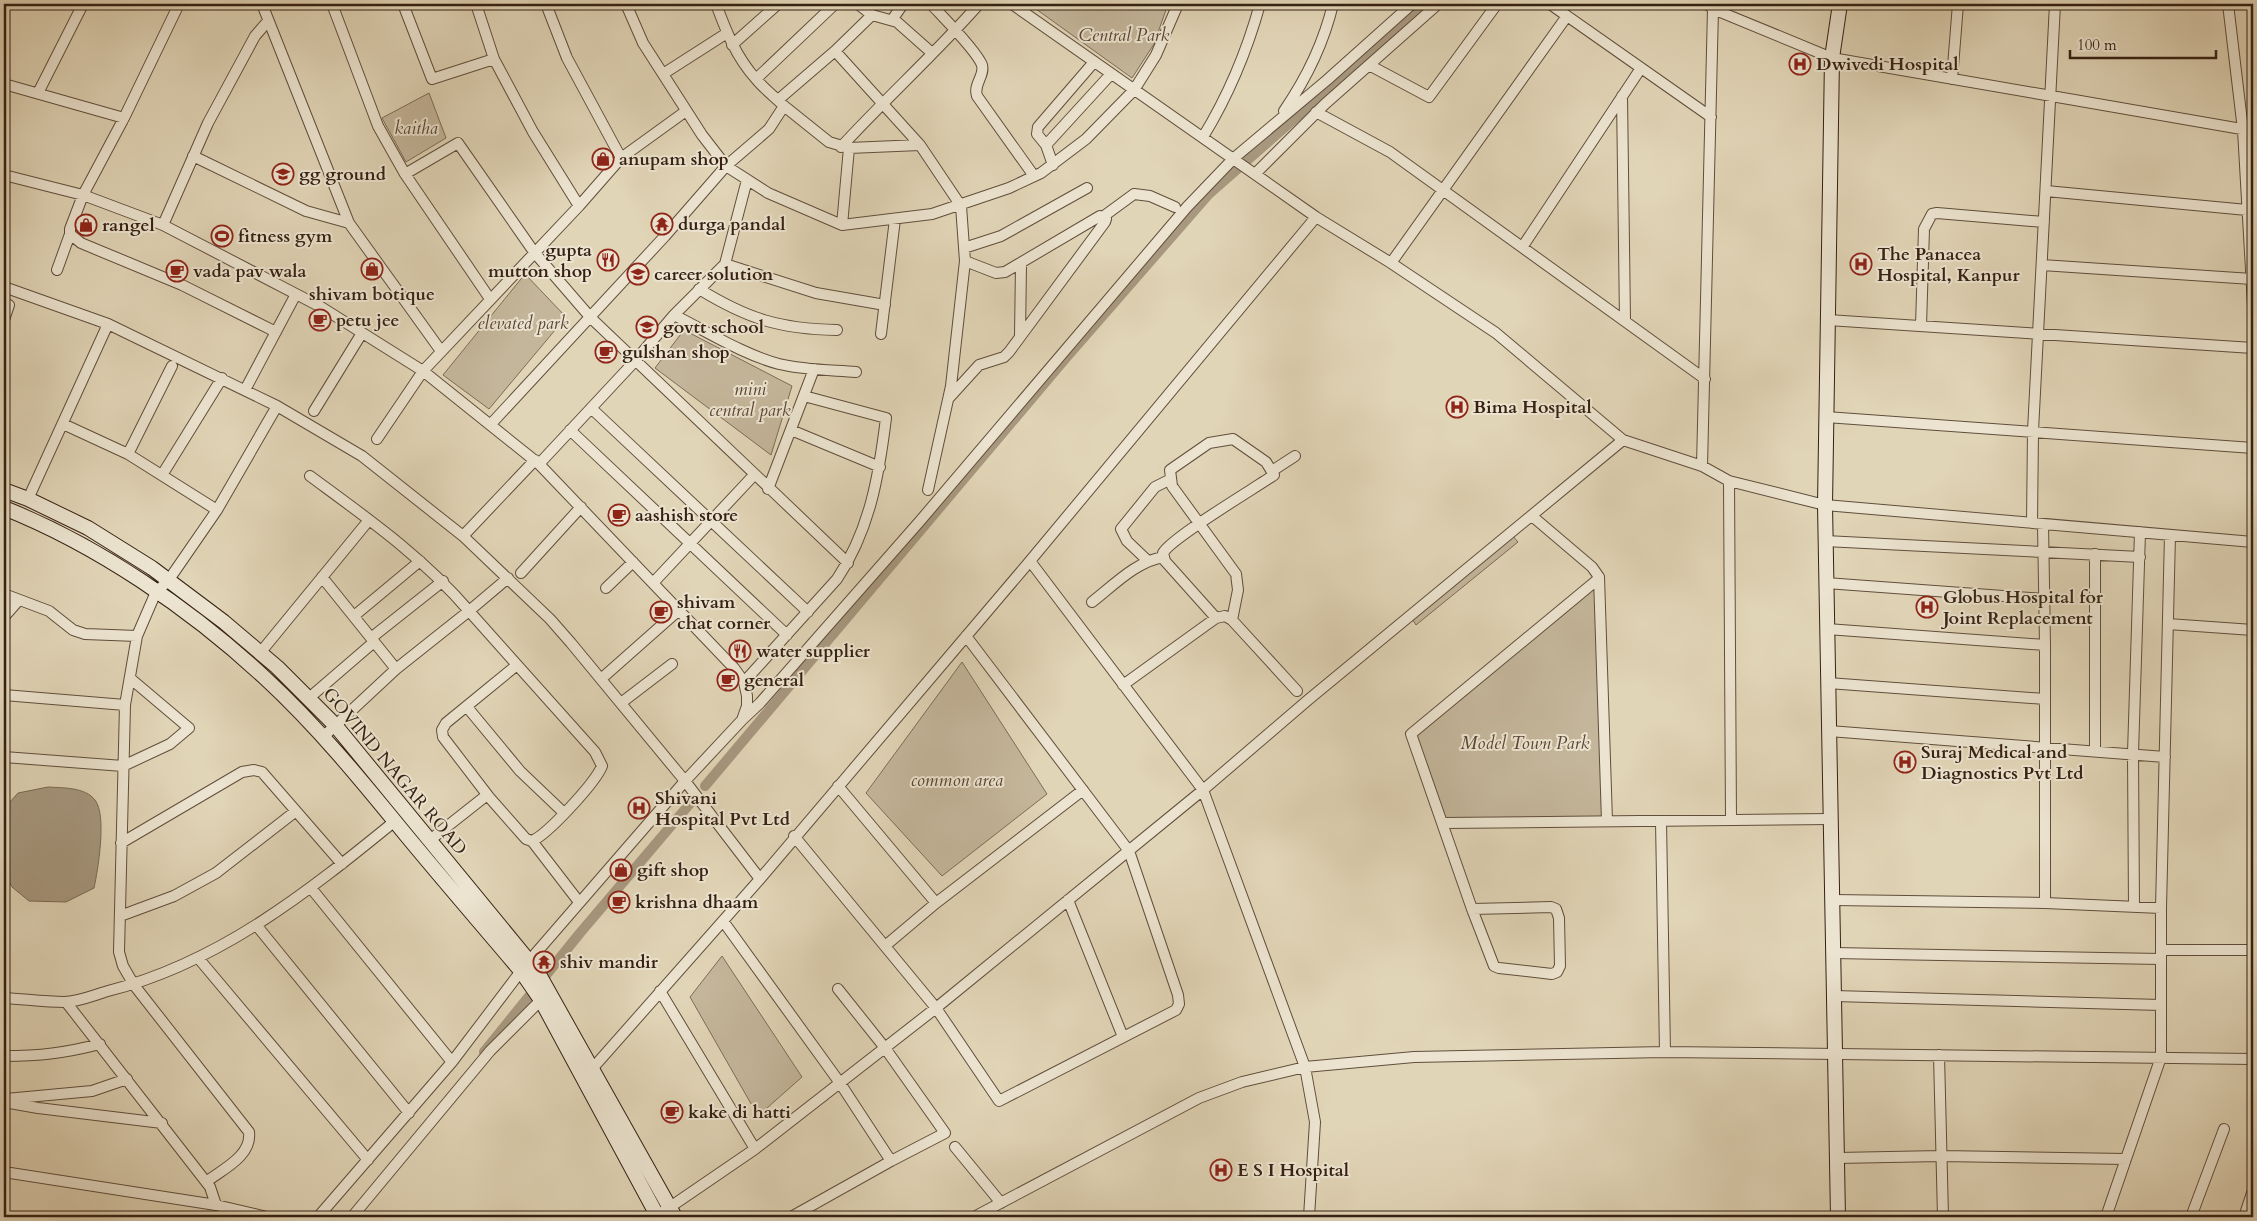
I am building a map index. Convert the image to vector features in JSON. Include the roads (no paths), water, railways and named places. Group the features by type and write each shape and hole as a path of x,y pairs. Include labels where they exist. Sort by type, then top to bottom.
{"main road":[{"path":"1838,1217 1825,505 1832,58 1840,4"},
{"name":"GOVIND NAGAR ROAD","path":"4,490 28,499 88,528 152,568 224,622 277,666 335,724 430,840 529,971"},
{"name":"GOVIND NAGAR ROAD","path":"4,508 82,545 143,581 214,634 266,678 323,737 529,971"},
{"path":"529,971 586,1073 672,1212"},
{"path":"586,1073 657,1217"}],"street":[{"path":"38,92 83,4"},
{"path":"57,270 83,195 124,118 179,4"},
{"path":"262,4 349,223 442,351"},
{"path":"332,4 378,126 405,174 490,299"},
{"path":"403,4 432,79 494,59"},
{"path":"476,4 494,59 533,132 579,206"},
{"path":"546,4 567,58 621,158"},
{"path":"626,4 643,43 662,74 702,136 726,166 768,193 842,225 932,214 961,206 1009,188 1053,165 1086,139 1134,90 1156,55 1178,4"},
{"path":"716,4 732,45 756,79 781,103 825,139 845,148 920,145"},
{"path":"732,45 778,4"},
{"path":"756,79 835,4"},
{"path":"858,4 872,15 892,20 932,53"},
{"path":"892,20 903,4"},
{"path":"931,4 956,30 982,66 976,87 977,96 1034,176"},
{"path":"842,225 845,148 882,102 956,30 979,4"},
{"path":"1012,4 1316,217 1391,263 1496,333 1623,440 1702,466 1729,481 1825,505 2253,542"},
{"path":"1203,137 1237,71 1260,4"},
{"path":"1277,121 1315,58 1328,24 1333,4"},
{"path":"318,1217 529,971 579,902 685,781 760,703 887,559 1183,212 1277,121 1328,80 1412,4"},
{"path":"1255,174 1316,112 1438,4"},
{"path":"1369,65 1429,98 1497,4"},
{"path":"1550,4 1711,116"},
{"path":"1952,80 1958,4"},
{"path":"2032,523 2033,431 2055,4"},
{"path":"2228,4 2248,130 2248,210 2253,305"},
{"path":"1702,466 1711,116 1710,6 1832,58 2248,130"},
{"path":"491,424 591,318 726,166 769,129 781,103 872,15"},
{"path":"1391,263 1567,16"},
{"path":"163,225 208,123 255,36 268,21"},
{"path":"662,74 727,33"},
{"path":"835,51 920,145 961,206 965,261 948,399 928,490"},
{"path":"1053,165 1046,145 1037,134 1038,127 1094,62"},
{"path":"1523,246 1641,68"},
{"path":"1046,145 1111,74"},
{"path":"4,84 38,92 124,118"},
{"path":"1622,96 1625,320"},
{"path":"377,439 424,371 579,206 621,158 686,111"},
{"path":"1316,112 1390,152 1705,379"},
{"path":"405,174 458,143 534,252 591,318 768,490 848,563"},
{"path":"193,156 306,211 349,223"},
{"path":"4,175 83,195 163,225 296,294 424,371 537,462 734,668 744,682 747,696 747,706 742,720"},
{"path":"463,536 570,430 635,361 674,315 724,264 747,180"},
{"path":"964,248 1002,236 1087,188"},
{"path":"2046,192 2248,210"},
{"path":"965,261 996,273 1005,272 1100,216 1104,216 1134,194 1150,196 1175,207"},
{"path":"1921,326 1924,229 1932,214 2044,222"},
{"path":"948,399 979,366 1004,356 1105,222 1104,216"},
{"path":"586,1073 760,880 794,836 1030,561 1316,217"},
{"path":"882,334 894,219"},
{"path":"70,234 81,243 182,285 276,332"},
{"path":"724,264 816,293 885,305"},
{"path":"1020,335 1021,264"},
{"path":"2042,265 2252,279"},
{"path":"4,287 108,324 277,406 362,456 463,536 550,619 685,781 760,880"},
{"path":"699,289 740,312 762,321 793,328 837,330"},
{"path":"245,390 296,294"},
{"path":"4,320 9,306"},
{"path":"674,315 754,355 779,364 856,372"},
{"path":"1828,320 2253,348"},
{"path":"28,499 108,324"},
{"path":"314,410 362,332"},
{"path":"128,454 172,366"},
{"path":"768,490 814,369"},
{"path":"162,475 222,378"},
{"path":"744,682 837,579 848,563 875,493 886,418 804,396"},
{"path":"206,1182 243,1155 249,1145 249,1132 134,985 123,966 119,952 125,705 137,636 156,592 168,581 217,510 277,406"},
{"path":"591,408 808,612"},
{"path":"1826,417 2253,448"},
{"path":"63,424 128,454 217,510"},
{"path":"570,430 787,635"},
{"path":"791,430 880,467"},
{"path":"1216,618 1165,561 1164,557 1166,547 1200,525 1274,474 1266,462 1233,439 1209,443 1170,470 1172,486 1200,525 1236,574 1238,590 1232,620"},
{"path":"657,1217 672,1212 936,1008 1203,790 1308,700 1623,440"},
{"path":"1272,471 1295,456"},
{"path":"310,476 369,520 443,581 600,758 602,766 596,779 546,832 532,841"},
{"path":"653,583 754,476"},
{"path":"1148,561 1127,541 1121,529 1155,487 1171,479"},
{"path":"1729,481 1731,820"},
{"path":"522,573 581,507"},
{"path":"1532,516 1584,559 1599,577 1607,821"},
{"path":"260,653 369,520"},
{"path":"2043,524 2046,645 2045,903"},
{"path":"2134,906 2133,753 2140,532"},
{"path":"2106,1217 2161,1058 2160,908 2170,535"},
{"path":"1825,541 2140,557"},
{"path":"2095,554 2095,750"},
{"path":"1092,602 1148,561 1164,557"},
{"path":"354,616 420,561"},
{"path":"1030,561 1203,790 1305,1067 1315,1122 1309,1217"},
{"path":"606,588 633,562"},
{"path":"322,576 396,669"},
{"path":"1472,909 1550,907 1556,910 1559,918 1560,956 1560,966 1557,972 1552,974 1494,966 1472,909 1411,734 1599,577"},
{"path":"323,737 396,669 508,578"},
{"path":"309,698 372,640 443,581"},
{"path":"1826,583 2045,600"},
{"path":"4,594 49,611 73,630 85,634 137,636"},
{"path":"4,617 19,600"},
{"path":"601,679 679,610"},
{"path":"1123,685 1216,618 1225,616 1232,620 1297,691"},
{"path":"2168,624 2253,630"},
{"path":"1827,629 2046,645"},
{"path":"794,836 936,1008 999,1101 1176,1010 1179,1004 1178,995 1129,851 966,636"},
{"path":"621,704 672,664"},
{"path":"517,665 446,723 442,730 443,738 521,834 532,841 579,902"},
{"path":"4,757 123,766 170,744 189,728 131,679"},
{"path":"1828,684 2045,699"},
{"path":"4,696 125,705"},
{"path":"466,707 520,770 563,812"},
{"path":"1829,731 2045,746 2164,757"},
{"path":"121,843 242,772 254,770 262,772 342,864"},
{"path":"838,786 936,903"},
{"path":"885,946 936,903 1083,790"},
{"path":"430,840 487,794"},
{"path":"120,916 174,896 216,873 296,811"},
{"path":"1443,823 1831,819"},
{"path":"4,998 66,1002 134,985 199,959 257,926 311,888 395,821"},
{"path":"1661,821 1665,1052"},
{"path":"311,888 452,1062"},
{"path":"1068,900 1123,1037"},
{"path":"1832,900 2045,903 2160,908"},
{"path":"723,922 840,1083 891,1161"},
{"path":"257,926 409,1113"},
{"path":"1834,953 2161,954 2253,950"},
{"path":"199,959 368,1160"},
{"path":"791,1217 891,1161 946,1133 885,1048 838,989"},
{"path":"660,991 755,1149"},
{"path":"352,1217 490,1051 542,994"},
{"path":"1834,996 2161,1005"},
{"path":"66,1002 206,1182 216,1205"},
{"path":"4,1056 65,1054 100,1044"},
{"path":"974,1217 1199,1098 1242,1082 1305,1067 1414,1057 1665,1052 2253,1059"},
{"path":"1939,1055 1943,1217"},
{"path":"4,1100 92,1091 127,1079"},
{"path":"4,1100 38,1108 162,1123"},
{"path":"2190,1217 2224,1129"},
{"path":"955,1147 1001,1203"},
{"path":"1837,1158 1941,1156 2126,1159"},
{"path":"4,1172 216,1205 267,1217"},
{"path":"2244,1217 2253,1190"}],"waterway":[{"path":"705,786 1065,359 1209,194 1425,4"},
{"path":"484,1052 580,933 693,800"}],"place":[{"name":"Dwivedi Hospital","path":"1800,64"},
{"name":"anupam shop","path":"603,159"},
{"name":"gg ground","path":"283,174"},
{"name":"durga pandal","path":"662,224"},
{"name":"rangel","path":"86,225"},
{"name":"fitness gym","path":"222,236"},
{"name":"gupta mutton shop","path":"608,260"},
{"name":"The Panacea Hospital, Kanpur","path":"1861,264"},
{"name":"shivam botique","path":"372,269"},
{"name":"vada pav wala","path":"177,271"},
{"name":"career solution","path":"638,274"},
{"name":"petu jee","path":"320,320"},
{"name":"govtt school","path":"647,327"},
{"name":"gulshan shop","path":"606,352"},
{"name":"Bima Hospital","path":"1457,407"},
{"name":"aashish store","path":"619,515"},
{"name":"Globus Hospital for Joint Replacement","path":"1927,607"},
{"name":"shivam chat corner","path":"661,612"},
{"name":"water supplier","path":"740,651"},
{"name":"general","path":"728,680"},
{"name":"Suraj Medical and Diagnostics Pvt Ltd","path":"1905,762"},
{"name":"Shivani Hospital Pvt Ltd","path":"639,808"},
{"name":"gift shop","path":"621,870"},
{"name":"krishna dhaam","path":"619,902"},
{"name":"shiv mandir","path":"544,962"},
{"name":"kake di hatti","path":"672,1112"},
{"name":"E S I Hospital","path":"1221,1170"}],"park label":[{"name":"Central Park","path":"1124,35"},
{"name":"kaitha","path":"416,128"},
{"name":"elevated park","path":"523,323"},
{"name":"mini central park","path":"750,399"},
{"name":"Model Town Park","path":"1525,743"},
{"name":"common area","path":"957,780"}]}
